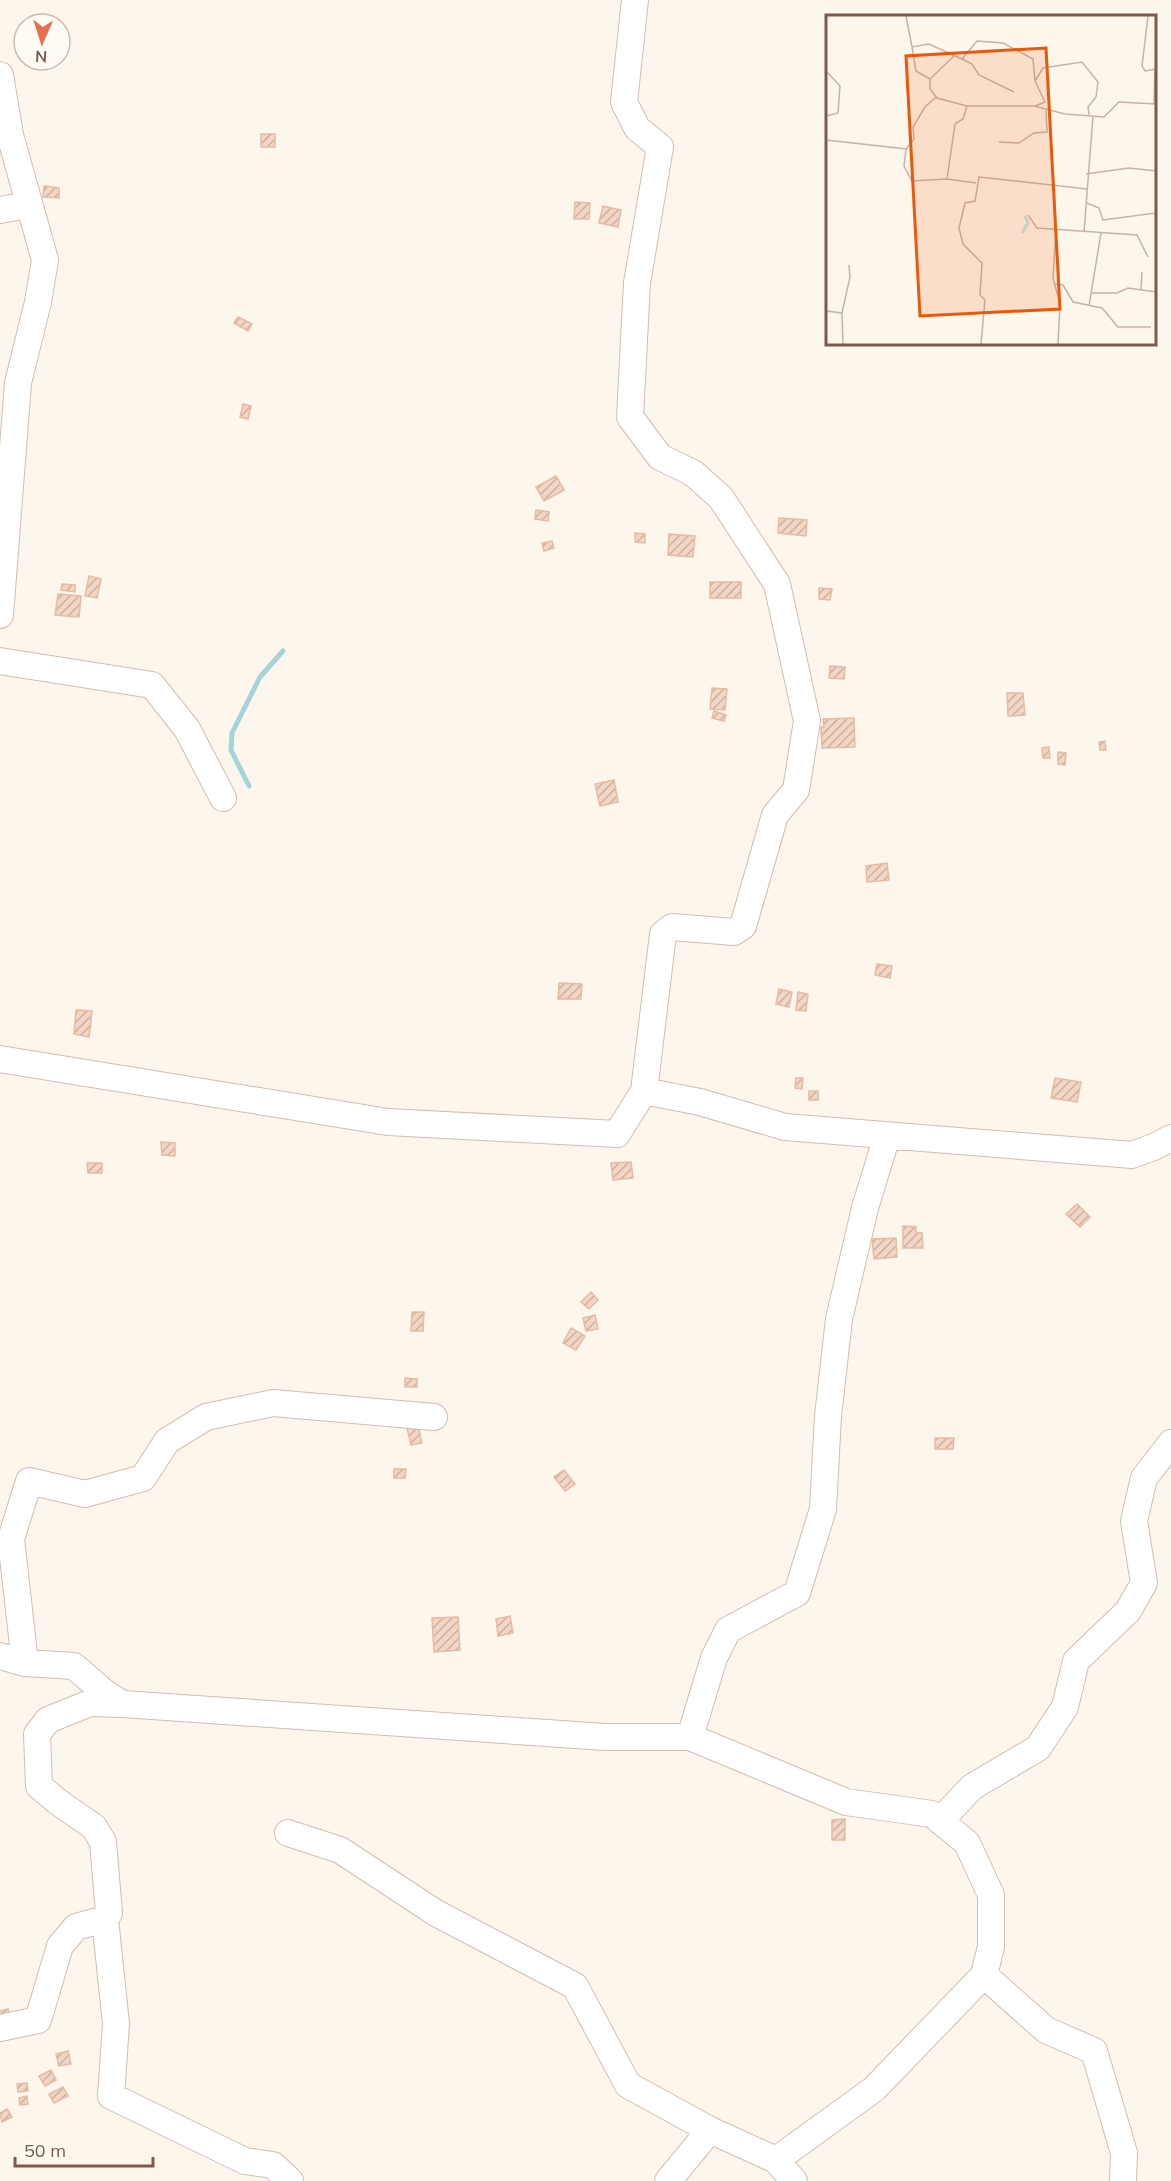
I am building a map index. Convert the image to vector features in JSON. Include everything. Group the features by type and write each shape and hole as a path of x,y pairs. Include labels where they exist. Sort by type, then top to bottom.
{"street":[{"path":"0,1059 388,1122 616,1134 644,1091 663,934 672,927 734,932 743,927 775,815 796,790 807,721 777,584 721,498 693,473 660,457 630,417 638,283 660,147 637,128 624,102 635,0"},
{"path":"0,75 10,135 45,260 38,302 18,383 0,615"},
{"path":"0,210 29,205"},
{"path":"0,661 152,685 187,729 223,798"},
{"path":"644,1091 700,1102 785,1127 887,1137 1132,1155 1156,1146 1171,1137"},
{"path":"690,1737 714,1658 728,1630 796,1593 823,1509 828,1416 839,1319 865,1208 887,1137"},
{"path":"25,1663 11,1539 29,1481 84,1494 143,1478 166,1441 206,1416 273,1403 434,1417"},
{"path":"940,1821 972,1787 1038,1748 1065,1707 1076,1662 1128,1611 1144,1583 1134,1521 1144,1478 1171,1443"},
{"path":"0,1656 25,1663 74,1666 105,1693 123,1704"},
{"path":"290,2181 273,2165 245,2162 111,2096 116,2024 105,1919 109,1913 103,1842 94,1827 39,1786 37,1734 48,1720 90,1704 123,1704 605,1737 690,1737 846,1802 932,1814 967,1843 991,1895 991,1947 984,1975 874,2089 776,2160"},
{"path":"288,1833 340,1850 436,1913 575,1986 628,2085 710,2130 776,2160 794,2181"},
{"path":"0,2028 38,2020 60,1946 76,1927 105,1919"},
{"path":"984,1975 1046,2030 1094,2051 1124,2153 1123,2181"},
{"path":"668,2181 710,2130"}],"building":[{"path":"261,134 275,134 275,147 261,147"},
{"path":"44,186 59,188 59,198 43,197"},
{"path":"575,202 590,203 589,219 574,219"},
{"path":"603,206 621,210 618,227 599,223"},
{"path":"238,317 252,324 248,331 234,323"},
{"path":"243,404 251,406 248,419 240,417"},
{"path":"556,476 564,490 544,501 536,487"},
{"path":"536,510 549,512 548,521 535,519"},
{"path":"779,518 807,520 806,536 778,533"},
{"path":"635,533 645,534 645,543 635,542"},
{"path":"669,534 695,536 693,557 668,555"},
{"path":"552,541 554,548 544,551 542,543"},
{"path":"89,576 101,579 97,598 85,596"},
{"path":"710,582 741,582 741,598 710,598"},
{"path":"62,584 75,585 75,592 61,590"},
{"path":"819,588 832,589 830,600 819,599"},
{"path":"58,594 81,596 79,617 55,615"},
{"path":"830,666 845,667 844,679 829,678"},
{"path":"712,688 727,689 725,710 710,709"},
{"path":"1007,693 1023,693 1025,715 1008,716"},
{"path":"714,711 726,715 724,721 712,718"},
{"path":"854,718 855,747 822,748 823,719"},
{"path":"1105,741 1106,750 1100,750 1099,742"},
{"path":"1049,747 1050,758 1043,758 1042,748"},
{"path":"1058,752 1066,753 1065,765 1058,764"},
{"path":"614,780 618,802 600,806 595,784"},
{"path":"887,863 889,880 867,882 866,866"},
{"path":"877,964 892,966 890,978 875,975"},
{"path":"559,983 582,984 581,999 558,999"},
{"path":"779,989 792,992 789,1007 776,1004"},
{"path":"798,992 808,994 806,1011 796,1010"},
{"path":"76,1010 92,1011 89,1037 74,1034"},
{"path":"796,1078 803,1078 802,1089 795,1088"},
{"path":"1055,1078 1081,1082 1077,1102 1051,1098"},
{"path":"809,1091 818,1091 818,1100 809,1100"},
{"path":"161,1142 175,1143 175,1156 162,1155"},
{"path":"631,1162 633,1178 613,1180 611,1163"},
{"path":"87,1163 102,1163 102,1173 88,1173"},
{"path":"1077,1204 1090,1217 1080,1227 1066,1214"},
{"path":"903,1226 916,1227 916,1233 922,1233 923,1248 903,1248"},
{"path":"896,1238 897,1257 874,1259 872,1239"},
{"path":"591,1292 598,1300 589,1309 581,1302"},
{"path":"412,1312 424,1312 423,1331 411,1331"},
{"path":"595,1315 598,1329 586,1331 583,1318"},
{"path":"571,1328 585,1336 576,1350 563,1343"},
{"path":"405,1378 417,1379 417,1387 405,1387"},
{"path":"418,1426 422,1443 411,1445 407,1428"},
{"path":"935,1438 954,1438 953,1449 935,1449"},
{"path":"394,1469 406,1469 405,1478 394,1478"},
{"path":"564,1470 575,1484 565,1491 554,1477"},
{"path":"510,1616 513,1633 498,1636 496,1619"},
{"path":"458,1617 460,1650 434,1652 432,1618"},
{"path":"845,1819 845,1840 832,1840 832,1820"},
{"path":"8,2009 11,2018 0,2021 0,2011"},
{"path":"68,2051 71,2064 59,2066 56,2054"},
{"path":"51,2070 56,2080 45,2086 39,2076"},
{"path":"27,2083 28,2091 18,2092 17,2084"},
{"path":"63,2087 68,2096 54,2103 49,2094"},
{"path":"27,2096 28,2104 20,2105 19,2098"},
{"path":"7,2109 12,2117 2,2122 0,2113"}],"waterway":[{"path":"249,786 231,750 232,733 260,677 283,651"}]}
